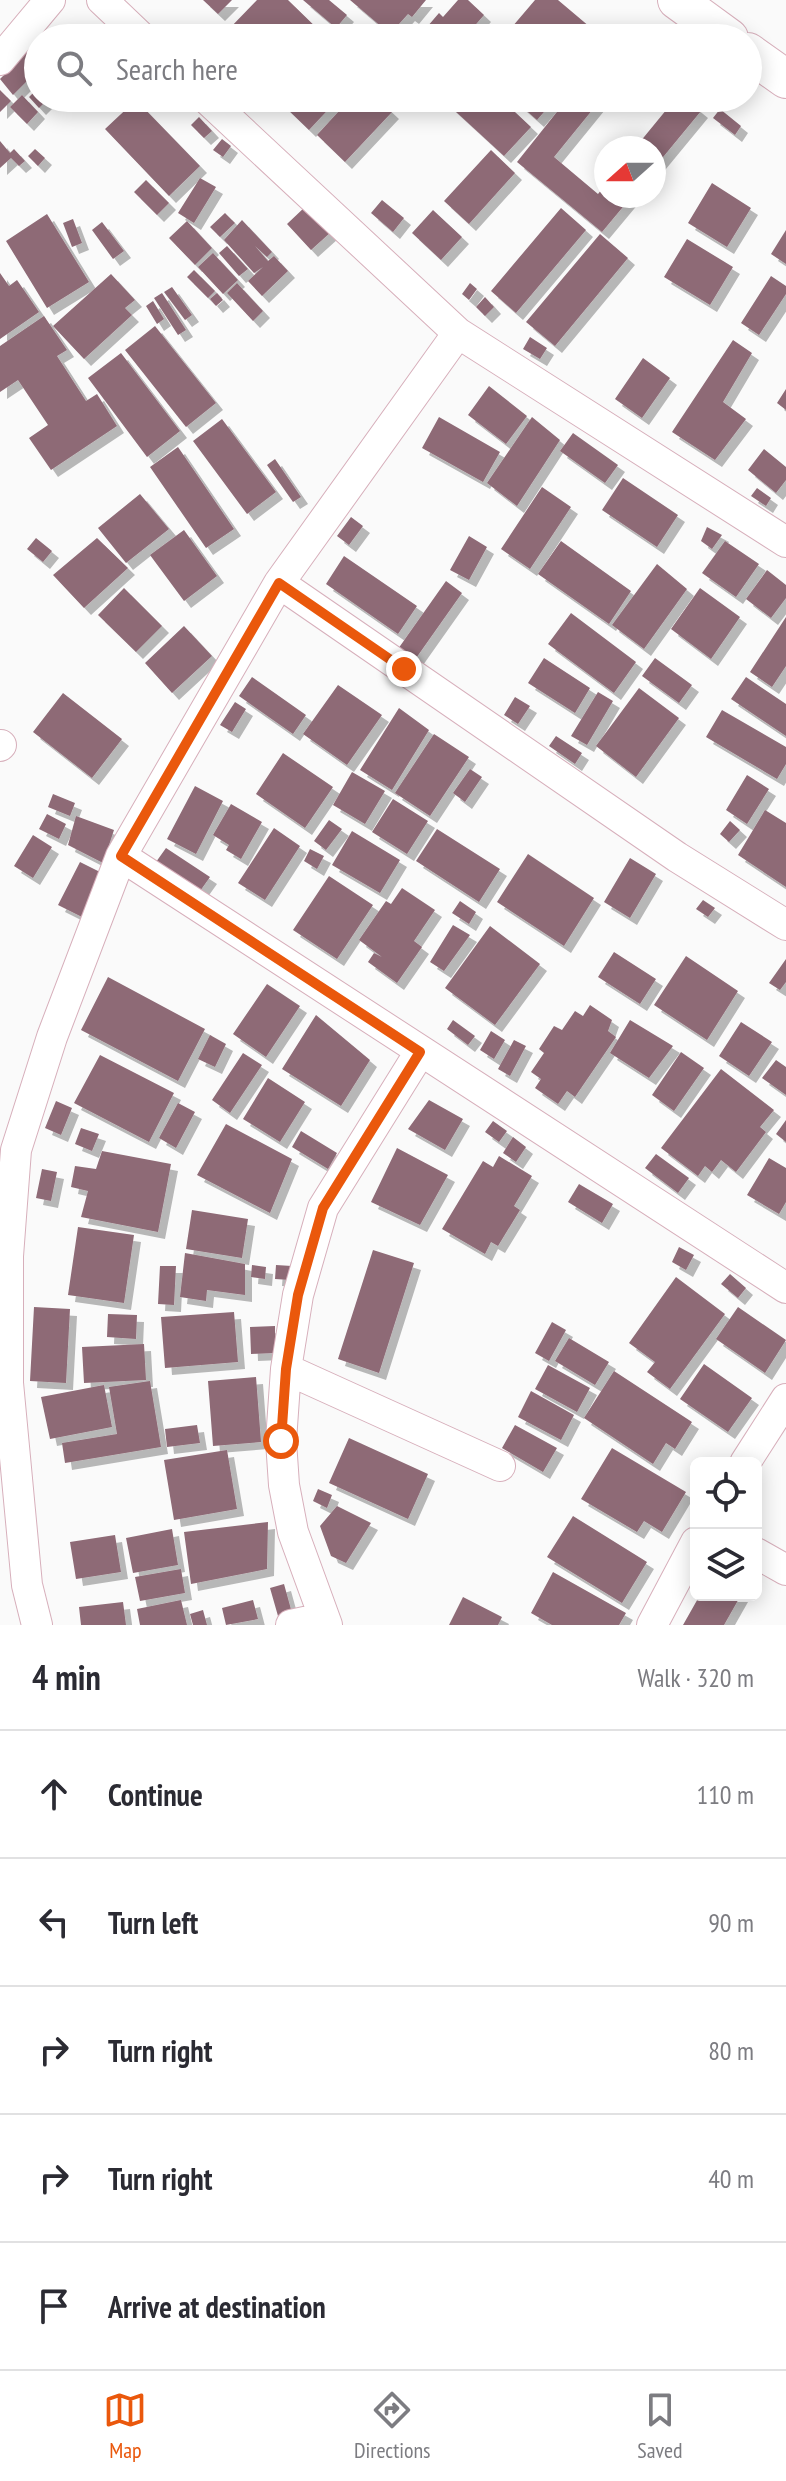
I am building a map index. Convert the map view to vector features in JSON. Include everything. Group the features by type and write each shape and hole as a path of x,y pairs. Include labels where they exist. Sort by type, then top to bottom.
{"main road":[{"path":"677,0 710,24"},
{"path":"762,62 786,79"}],"street":[{"path":"30,24 50,0"},
{"path":"102,0 127,24"},
{"path":"0,60 24,31"},
{"path":"221,112 458,333 786,542"},
{"path":"37,1625 10,1505 8,1144 121,856 279,583 458,333"},
{"path":"279,583 677,857 786,925"},
{"path":"121,856 786,1288"},
{"path":"291,1625 325,1622 293,1532 284,1485 281,1441 286,1369 298,1295 323,1208 420,1052"},
{"path":"286,1369 500,1466"},
{"path":"749,1457 786,1399"},
{"path":"652,1625 690,1553"},
{"path":"762,1556 786,1570"}],"building":[{"path":"203,0 232,0 218,14"},
{"path":"257,0 288,0 313,24 234,24"},
{"path":"303,0 329,0 347,15 339,24 331,24"},
{"path":"350,0 426,0 412,17 408,14 399,24 378,24"},
{"path":"458,0 468,0 484,15 476,24 430,24 439,13 443,17"},
{"path":"535,0 558,0 586,24 515,24"},
{"path":"24,55 24,84 13,95 0,79"},
{"path":"0,90 11,101 0,112"},
{"path":"22,95 24,112 38,112 27,124 10,107"},
{"path":"123,112 148,112 200,166 169,196 105,129"},
{"path":"290,112 326,112 309,130"},
{"path":"338,112 392,112 345,162 317,135"},
{"path":"456,112 515,112 531,127 504,156"},
{"path":"528,112 544,112 537,120"},
{"path":"557,112 591,112 554,157 594,191 594,208 622,208 602,232 517,162"},
{"path":"665,112 700,112 666,153 666,136 645,136"},
{"path":"718,112 724,112 741,126 735,135 713,118"},
{"path":"199,117 212,131 204,138 191,125"},
{"path":"222,139 231,146 223,157 213,150"},
{"path":"0,141 10,153 14,149 25,161 19,166 11,158 0,168"},
{"path":"35,149 45,158 38,166 28,156"},
{"path":"491,150 515,173 469,224 444,201"},
{"path":"200,178 216,187 194,223 178,213"},
{"path":"146,180 169,203 157,215 134,192"},
{"path":"712,183 751,208 727,247 688,223"},
{"path":"382,200 404,218 393,232 371,213"},
{"path":"306,206 331,232 311,250 287,224"},
{"path":"561,208 586,230 516,313 491,291"},
{"path":"433,210 462,237 441,260 412,233"},
{"path":"225,213 235,223 220,237 210,227"},
{"path":"47,214 89,282 47,308 6,241"},
{"path":"73,219 82,243 72,247 63,223"},
{"path":"242,220 272,252 267,257 255,246 268,261 274,256 288,271 262,296 248,281 263,267 254,273 224,240"},
{"path":"187,221 212,248 195,265 169,238"},
{"path":"102,222 124,251 113,259 92,230"},
{"path":"786,230 786,264 771,254"},
{"path":"600,234 628,258 555,346 526,322"},
{"path":"687,239 733,267 710,305 664,277"},
{"path":"227,246 248,269 239,276 219,253"},
{"path":"213,253 238,280 223,294 198,267"},
{"path":"194,270 215,291 208,298 187,277"},
{"path":"0,273 9,286 17,280 39,312 0,339"},
{"path":"111,274 135,300 125,308 132,315 84,359 53,326"},
{"path":"771,276 786,286 786,294 759,335 741,323"},
{"path":"237,283 263,311 253,321 227,293"},
{"path":"470,283 477,289 469,300 462,294"},
{"path":"172,287 192,315 185,320 164,292"},
{"path":"162,293 186,330 178,335 154,298"},
{"path":"217,293 223,300 216,306 210,299"},
{"path":"485,297 494,307 485,316 476,307"},
{"path":"153,301 164,319 157,324 146,306"},
{"path":"44,316 67,350 57,356 86,401 97,394 117,426 51,470 29,438 48,425 18,380 0,392 0,346"},
{"path":"155,326 216,403 186,427 125,350"},
{"path":"530,337 547,348 540,359 523,349"},
{"path":"733,340 752,353 723,402 746,419 715,460 672,432"},
{"path":"121,353 180,431 147,457 88,378"},
{"path":"643,358 670,378 642,418 615,399"},
{"path":"489,386 527,416 506,444 468,415"},
{"path":"786,389 786,410 777,403"},
{"path":"439,417 500,452 483,482 422,448"},
{"path":"532,417 560,440 517,506 487,483"},
{"path":"222,419 276,492 247,514 193,441"},
{"path":"573,433 618,465 605,483 560,451"},
{"path":"178,447 234,529 206,548 150,467"},
{"path":"764,449 786,467 786,480 776,493 748,470"},
{"path":"275,459 301,497 293,502 267,465"},
{"path":"623,478 678,515 657,547 602,510"},
{"path":"542,487 571,507 530,569 501,549"},
{"path":"757,488 771,498 766,506 751,496"},
{"path":"140,494 169,529 126,563 98,528"},
{"path":"351,517 363,526 349,545 337,536"},
{"path":"707,527 722,535 712,549 701,541"},
{"path":"184,530 217,576 184,601 150,555"},
{"path":"469,536 487,547 469,580 450,570"},
{"path":"36,538 52,551 43,562 27,549"},
{"path":"97,538 128,568 84,608 53,575"},
{"path":"561,541 631,591 609,624 538,574"},
{"path":"725,541 759,564 736,597 702,573"},
{"path":"344,556 417,606 398,634 326,584"},
{"path":"657,564 687,589 644,649 612,625"},
{"path":"767,570 786,585 786,598 771,618 746,599"},
{"path":"446,581 462,593 414,661 398,649"},
{"path":"124,588 162,626 136,652 98,615"},
{"path":"700,588 740,617 711,659 671,629"},
{"path":"571,613 636,662 614,693 548,644"},
{"path":"786,617 786,666 772,687 750,672"},
{"path":"184,626 212,656 172,693 145,663"},
{"path":"544,658 590,688 575,713 528,683"},
{"path":"655,658 692,685 679,703 642,676"},
{"path":"252,677 306,715 293,734 239,696"},
{"path":"746,677 786,704 786,736 731,699"},
{"path":"338,685 382,715 347,765 303,734"},
{"path":"639,688 679,718 636,777 596,746"},
{"path":"598,692 613,701 587,745 571,736"},
{"path":"63,693 122,739 92,778 33,732"},
{"path":"515,697 530,706 518,724 504,715"},
{"path":"235,702 246,709 232,732 220,725"},
{"path":"399,708 429,730 392,790 360,770"},
{"path":"722,710 786,747 786,764 777,779 706,737"},
{"path":"434,734 469,757 430,816 395,793"},
{"path":"556,736 582,753 575,764 549,746"},
{"path":"283,753 333,787 305,828 256,794"},
{"path":"470,769 482,777 465,802 453,793"},
{"path":"352,772 385,791 365,824 333,805"},
{"path":"747,775 769,789 747,824 726,810"},
{"path":"195,786 223,801 196,854 167,839"},
{"path":"53,794 75,803 70,816 48,807"},
{"path":"393,799 428,821 407,854 372,832"},
{"path":"231,804 262,822 241,859 226,850 229,845 213,835"},
{"path":"765,810 786,823 786,887 738,855"},
{"path":"47,814 66,824 59,839 39,829"},
{"path":"76,816 114,830 103,863 68,845"},
{"path":"329,820 342,829 326,850 314,841"},
{"path":"730,821 740,830 729,842 720,834"},
{"path":"274,828 300,846 265,900 238,883"},
{"path":"437,829 500,869 479,902 416,861"},
{"path":"352,831 400,860 380,893 332,865"},
{"path":"33,835 52,847 33,878 14,866"},
{"path":"166,848 210,877 200,891 156,862"},
{"path":"310,849 324,856 317,869 304,861"},
{"path":"528,854 594,898 564,946 497,902"},
{"path":"630,858 656,874 630,918 604,902"},
{"path":"80,862 104,874 82,917 58,905"},
{"path":"329,876 373,905 337,959 293,930"},
{"path":"402,888 435,910 414,941 422,947 397,983 368,962 374,953 382,957 359,940 386,901 391,904"},
{"path":"703,900 715,908 708,917 696,909"},
{"path":"460,901 476,912 469,924 452,913"},
{"path":"453,925 470,935 444,971 430,962"},
{"path":"490,926 540,964 495,1025 445,988"},
{"path":"614,952 656,979 640,1004 598,977"},
{"path":"686,956 738,991 707,1040 654,1005"},
{"path":"786,959 786,982 780,990 769,983"},
{"path":"108,977 205,1029 178,1081 81,1030"},
{"path":"267,984 300,1006 266,1057 233,1034"},
{"path":"590,1005 612,1020 608,1031 616,1037 575,1097 567,1091 558,1104 535,1088 541,1079 531,1072 544,1053 539,1049 554,1026 562,1030 575,1011 583,1016"},
{"path":"316,1015 370,1060 341,1106 282,1069"},
{"path":"453,1020 475,1036 468,1045 447,1029"},
{"path":"630,1020 673,1046 649,1078 610,1053"},
{"path":"741,1022 772,1042 749,1076 719,1056"},
{"path":"491,1031 505,1040 494,1059 480,1050"},
{"path":"210,1035 226,1044 215,1067 198,1059"},
{"path":"514,1040 526,1046 510,1076 498,1069"},
{"path":"681,1052 704,1068 674,1111 652,1095"},
{"path":"243,1053 262,1065 230,1113 212,1100"},
{"path":"100,1055 174,1093 149,1142 74,1103"},
{"path":"776,1060 786,1067 786,1095 762,1078"},
{"path":"721,1069 774,1110 760,1127 766,1132 736,1172 721,1160 712,1172 705,1166 698,1176 661,1148"},
{"path":"268,1078 305,1102 280,1142 243,1119"},
{"path":"429,1100 463,1119 445,1150 408,1129"},
{"path":"56,1101 72,1108 61,1135 45,1128"},
{"path":"178,1103 195,1112 176,1148 159,1138"},
{"path":"786,1120 786,1142 776,1134"},
{"path":"493,1121 507,1131 499,1142 485,1132"},
{"path":"226,1124 292,1159 270,1213 197,1175"},
{"path":"81,1128 99,1134 92,1151 75,1144"},
{"path":"301,1131 337,1153 328,1169 292,1147"},
{"path":"513,1137 526,1147 516,1162 503,1153"},
{"path":"397,1148 448,1175 420,1225 371,1202"},
{"path":"102,1151 171,1164 158,1232 81,1217 88,1191 71,1187 75,1166 96,1169"},
{"path":"656,1154 689,1178 678,1193 645,1168"},
{"path":"499,1156 532,1176 514,1206 520,1210 498,1246 491,1242 485,1254 442,1229 483,1161 493,1167"},
{"path":"769,1158 786,1168 786,1202 779,1214 747,1195"},
{"path":"42,1169 57,1172 51,1201 36,1198"},
{"path":"579,1184 613,1204 602,1223 568,1202"},
{"path":"192,1210 248,1219 242,1258 186,1249"},
{"path":"78,1227 134,1235 124,1303 68,1295"},
{"path":"679,1247 694,1255 686,1270 672,1262"},
{"path":"373,1250 414,1263 379,1373 338,1359"},
{"path":"185,1253 245,1264 245,1295 207,1290 206,1301 180,1297"},
{"path":"252,1265 266,1267 265,1279 251,1277"},
{"path":"276,1265 292,1266 290,1280 275,1279"},
{"path":"160,1266 176,1266 174,1305 158,1304"},
{"path":"730,1274 746,1288 738,1298 721,1284"},
{"path":"676,1277 725,1314 670,1389 647,1372 655,1362 629,1343"},
{"path":"34,1307 70,1309 66,1383 30,1381"},
{"path":"738,1307 786,1340 765,1373 716,1339"},
{"path":"234,1312 238,1362 165,1368 161,1317"},
{"path":"108,1314 137,1315 136,1339 107,1337"},
{"path":"552,1322 566,1330 549,1361 535,1353"},
{"path":"275,1326 275,1353 251,1354 250,1327"},
{"path":"569,1338 609,1362 595,1385 555,1361"},
{"path":"144,1344 146,1380 84,1383 82,1347"},
{"path":"704,1364 752,1398 728,1432 680,1399"},
{"path":"548,1365 590,1388 577,1412 535,1389"},
{"path":"614,1371 692,1422 675,1449 666,1443 653,1464 584,1418"},
{"path":"256,1377 261,1442 213,1446 208,1381"},
{"path":"150,1381 161,1447 65,1463 62,1443 117,1434 109,1387"},
{"path":"104,1385 112,1427 50,1439 41,1397"},
{"path":"531,1391 574,1415 561,1440 518,1417"},
{"path":"197,1425 200,1443 167,1447 165,1429"},
{"path":"515,1425 557,1448 543,1472 502,1448"},
{"path":"349,1438 428,1474 408,1519 329,1483"},
{"path":"612,1448 686,1492 662,1532 644,1521 637,1532 581,1499"},
{"path":"227,1450 237,1509 174,1520 164,1460"},
{"path":"318,1489 332,1495 327,1508 313,1501"},
{"path":"337,1506 371,1523 346,1563 331,1556 320,1526"},
{"path":"573,1516 647,1562 622,1603 547,1557"},
{"path":"268,1522 267,1569 191,1584 184,1532"},
{"path":"172,1529 178,1565 133,1573 126,1538"},
{"path":"115,1535 121,1572 76,1579 70,1542"},
{"path":"181,1569 185,1593 140,1601 135,1577"},
{"path":"553,1572 626,1613 619,1625 552,1625 531,1613"},
{"path":"284,1584 292,1613 278,1616 270,1588"},
{"path":"463,1597 502,1617 498,1625 449,1625"},
{"path":"181,1600 187,1625 140,1625 137,1609"},
{"path":"253,1600 258,1619 226,1625 222,1608"},
{"path":"697,1601 738,1601 724,1625 683,1625"},
{"path":"123,1602 126,1625 81,1625 79,1607"},
{"path":"203,1610 207,1625 193,1625 190,1614"}],"route":[{"path":"281,1441 286,1369 298,1295 323,1208 420,1052 121,856 279,583 404,669"}]}
